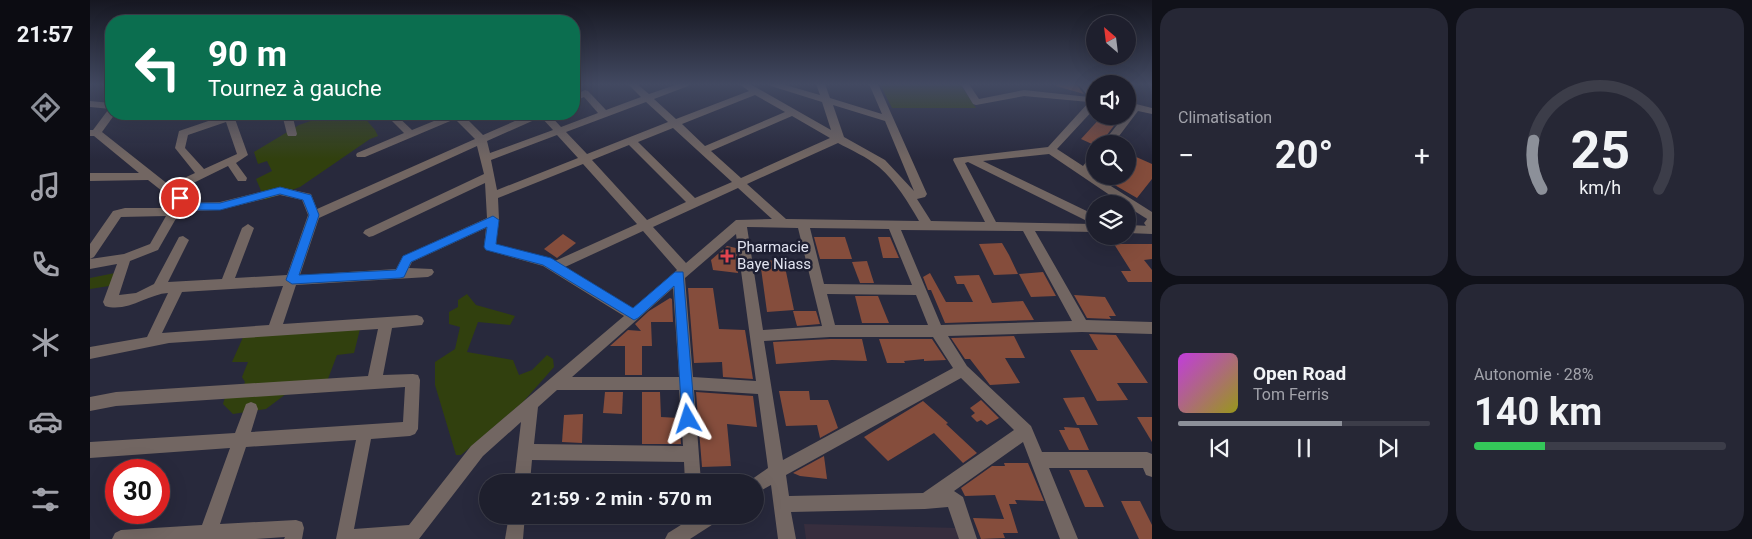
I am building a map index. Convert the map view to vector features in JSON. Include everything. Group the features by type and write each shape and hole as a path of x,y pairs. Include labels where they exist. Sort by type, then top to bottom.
{"street":[{"path":"600,109 604,114"},
{"path":"486,158 617,109"},
{"path":"659,109 783,223"},
{"path":"492,196 709,109"},
{"path":"788,109 881,163 896,176 911,196 928,226"},
{"path":"829,109 838,138"},
{"path":"856,109 889,119"},
{"path":"885,109 921,194 911,196"},
{"path":"1051,150 1086,110"},
{"path":"704,150 793,112"},
{"path":"105,118 93,133 170,189 190,206"},
{"path":"201,173 180,148 183,133 220,120"},
{"path":"170,189 243,155 235,120"},
{"path":"288,120 292,134"},
{"path":"396,120 411,134"},
{"path":"361,154 443,120"},
{"path":"463,120 481,139 490,176 493,220 490,247 547,262 634,315"},
{"path":"314,215 481,139 514,120"},
{"path":"550,120 644,226 682,272 685,383 693,474"},
{"path":"555,266 838,138"},
{"path":"631,141 694,204"},
{"path":"993,227 958,160 1051,150 1152,219 1150,224 1152,228 1136,229"},
{"path":"970,159 1086,216"},
{"path":"229,161 242,178"},
{"path":"90,177 152,176"},
{"path":"369,233 490,176"},
{"path":"90,254 118,214 125,212 174,212 190,206 220,206 280,191 307,197 314,215 274,330"},
{"path":"90,264 125,258 154,247 174,212"},
{"path":"400,274 407,259 493,220"},
{"path":"740,223 786,539"},
{"path":"365,432 344,538 409,536 477,451 740,223 1086,228"},
{"path":"803,224 830,331"},
{"path":"894,226 937,331 962,370 1026,431 1069,539"},
{"path":"1027,227 1082,326"},
{"path":"226,284 248,228"},
{"path":"159,288 183,240"},
{"path":"125,258 110,302 138,298 159,288 178,286 428,272"},
{"path":"151,342 178,286"},
{"path":"818,289 921,290"},
{"path":"90,353 151,342 169,336 417,321"},
{"path":"374,383 386,323"},
{"path":"757,336 830,331 937,331 1082,326 1152,328"},
{"path":"764,480 962,370"},
{"path":"90,404 116,399 413,380 410,429 90,450"},
{"path":"555,384 685,383 764,388"},
{"path":"523,474 531,404"},
{"path":"207,536 251,409"},
{"path":"925,501 1026,431"},
{"path":"526,452 692,454"},
{"path":"1036,460 1150,463"},
{"path":"781,504 925,501 951,498 957,503 968,539"},
{"path":"514,539 516,524"},
{"path":"674,539 691,524"},
{"path":"121,539 207,536 296,528 294,539"}],"shaded area":[{"path":"804,524 958,528 961,539 806,539"}],"green space":[{"path":"314,120 366,120 378,136 370,139 300,187 265,200 256,179 272,171 267,161 258,164 254,152 299,125"},
{"path":"115,273 109,286 90,289 90,278"},
{"path":"467,294 476,305 515,316 510,325 478,322 467,352 513,360 519,375 532,370 547,355 553,359 554,367 523,402 461,455 456,455 435,385 435,362 455,349 460,327 449,324 449,312 458,307 458,300"},
{"path":"360,329 354,353 337,355 323,392 286,394 266,409 233,414 223,404 225,397 239,397 245,382 242,377 248,362 232,362 244,335"}],"building":[{"path":"1094,125 1114,125 1107,135 1086,135 1086,141 1081,139"},
{"path":"1136,157 1152,164 1152,179 1137,198 1136,195 1132,195 1115,185 1136,185"},
{"path":"563,234 576,243 557,258 544,249"},
{"path":"814,237 845,237 852,259 820,259"},
{"path":"878,237 890,237 899,258 883,258"},
{"path":"1002,243 1018,274 994,275 979,244"},
{"path":"1152,244 1152,259 1144,260 1152,270 1152,282 1128,282 1121,271 1131,271 1115,245"},
{"path":"727,246 736,248 738,273 713,270 711,260"},
{"path":"778,260 779,262 784,262 794,310 767,312 760,261"},
{"path":"867,261 874,283 860,283 852,262"},
{"path":"1043,272 1056,296 1031,297 1019,274"},
{"path":"930,273 946,302 973,302 964,284 957,284 954,276 979,275 992,303 1023,301 1034,320 945,323 931,290 928,290 923,277"},
{"path":"688,288 713,288 719,329 745,330 753,379 723,377 722,362 694,363"},
{"path":"1074,295 1105,297 1116,316 1109,316 1111,319 1087,318"},
{"path":"855,296 878,296 889,323 862,323"},
{"path":"670,298 672,299 673,322 651,322 652,346 642,346 642,375 625,375 625,346 610,346 628,330 641,331 635,324 649,311"},
{"path":"793,311 816,311 820,324 797,326"},
{"path":"1089,334 1116,335 1148,383 1117,383 1128,400 1097,401 1070,350 1098,350"},
{"path":"1014,336 1025,358 1005,358 1020,383 990,385 970,359 965,359 951,338"},
{"path":"862,339 867,361 832,360 776,364 773,342"},
{"path":"879,339 932,339 946,360 924,361 924,359 904,361 905,363 887,363"},
{"path":"779,391 809,391 810,400 828,400 838,428 820,438 817,425 786,426"},
{"path":"605,392 623,392 622,414 603,413"},
{"path":"642,392 660,392 661,417 679,418 681,444 642,444"},
{"path":"696,392 753,396 757,427 727,424 731,466 702,467"},
{"path":"1084,397 1098,425 1077,425 1063,398"},
{"path":"981,400 999,418 987,425 981,420 977,422 971,416 975,413 970,408"},
{"path":"923,401 977,453 963,463 934,433 888,461 864,437"},
{"path":"583,414 582,443 562,442 564,415"},
{"path":"1137,417 1152,417 1152,442"},
{"path":"1064,427 1079,428 1089,450 1069,450 1059,430 1065,430"},
{"path":"824,456 827,479 800,476 793,473"},
{"path":"1004,463 1028,463 1044,501 1015,500 1017,504 1009,504 1018,533 1003,533 1005,538 981,539 973,518 1004,519 995,495 965,496 961,488 992,466 1005,466"},
{"path":"1069,470 1087,470 1104,507 1085,507"},
{"path":"1121,501 1140,501 1152,525 1152,539 1139,539"}],"place":[{"name":"Pharmacie Baye Niass","path":"727,256"}],"route":[{"path":"180,198 190,206 220,206 280,191 307,197 314,215 292,280 400,274 407,259 493,220 490,247 547,262 634,315 679,275 688,419"}]}
